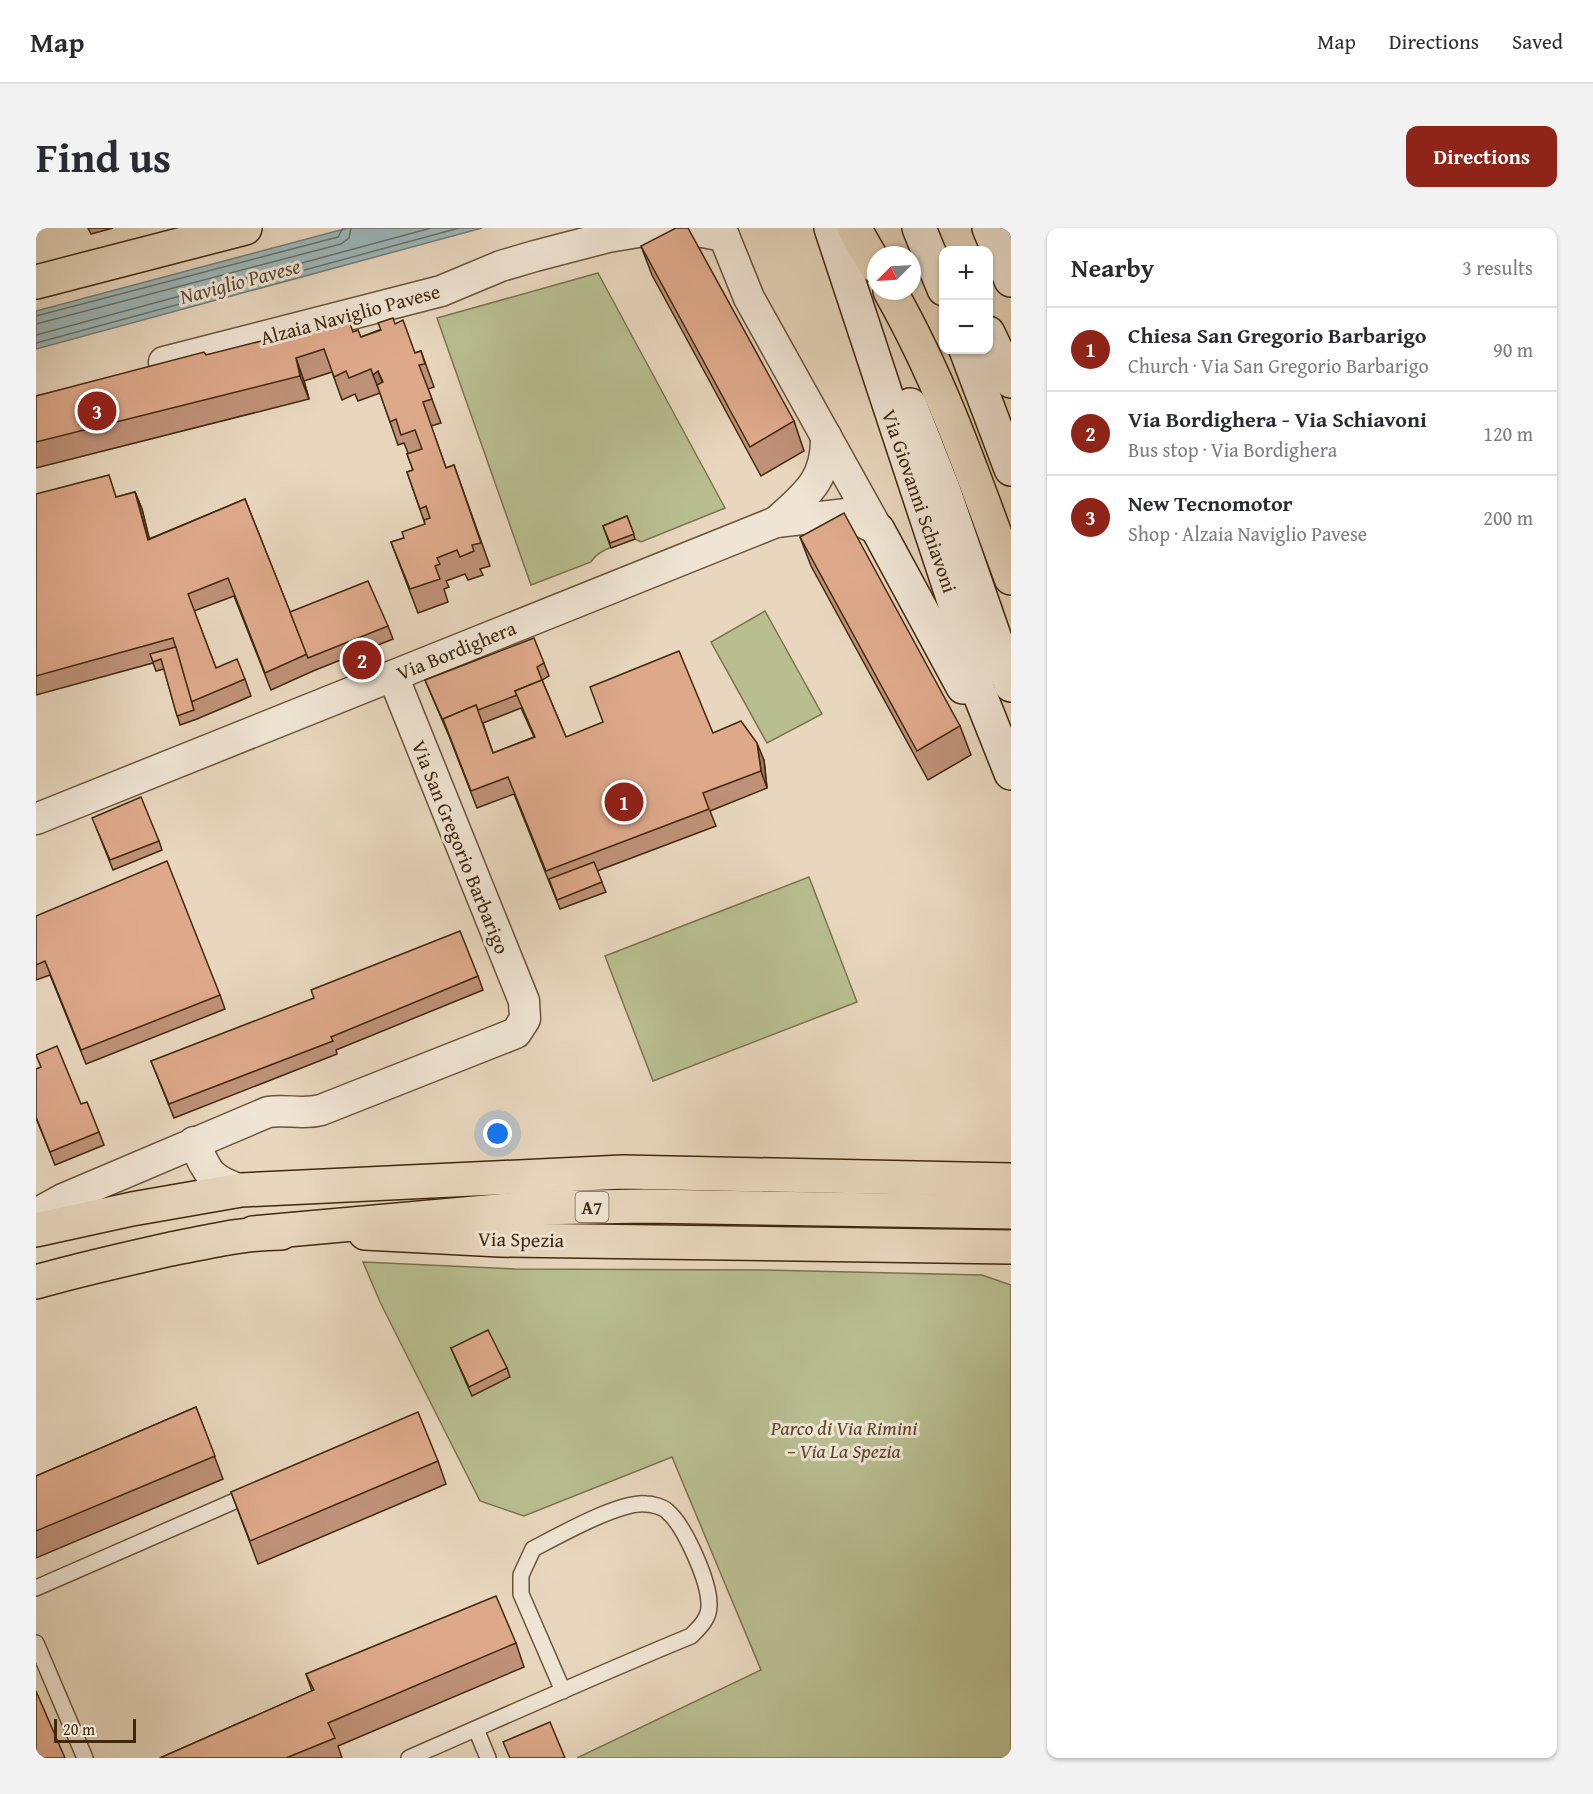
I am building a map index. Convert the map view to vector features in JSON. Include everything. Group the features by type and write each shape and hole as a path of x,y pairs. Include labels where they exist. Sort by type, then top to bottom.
{"main road":[{"path":"36,282 245,228"},
{"name":"Via Giovanni Schiavoni","path":"831,228 954,601 964,644 987,715 1011,773"},
{"path":"839,228 943,489 1011,685"},
{"path":"854,228 867,250"},
{"path":"919,228 939,277"},
{"path":"934,228 944,246"},
{"path":"989,228 1011,280"},
{"path":"895,300 913,332 947,408 1011,578"},
{"path":"993,343 1011,381"},
{"path":"968,354 1011,469"},
{"path":"878,530 956,677 971,700 987,715"},
{"path":"36,1230 132,1209 241,1190 623,1172 1011,1180"},
{"name":"A7","path":"253,1233 531,1208 645,1206 1011,1212"},
{"name":"Via Spezia","path":"36,1282 85,1268 253,1233 341,1232 500,1240 1011,1246"}],"street":[{"name":"Alzaia Naviglio Pavese","path":"140,369 441,291 501,266 535,256 608,237 662,228"},
{"path":"681,228 727,232 749,297 878,530"},
{"name":"Via Bordighera","path":"776,522 804,497 823,470 826,436"},
{"name":"Via Bordighera","path":"36,819 776,522 847,514 878,530"},
{"name":"Via San Gregorio Barbarigo","path":"194,1142 268,1112 279,1110 310,1113 321,1110 516,1033 525,1019 524,1001 393,676"},
{"path":"36,1214 63,1199 194,1142 207,1170 216,1181 241,1190"}],"lane":[{"path":"36,1588 264,1488"},
{"path":"409,1758 563,1692 590,1677 691,1636 702,1626 710,1608 708,1588 680,1525 666,1510 648,1503 629,1504 532,1549 521,1575 521,1594 563,1692"},
{"path":"36,1643 85,1758"},
{"path":"476,1729 488,1758"}],"green space":[{"path":"598,273 725,508 641,542 635,539 610,548 594,557 591,562 531,585 437,318"},
{"path":"765,611 822,714 767,743 711,642"},
{"path":"809,877 857,1002 653,1081 605,956"},
{"name":"Parco di Via Rimini – Via La Spezia","path":"363,1262 515,1269 764,1270 982,1275 1011,1285 1011,1758 577,1758 761,1670 672,1457 524,1516 480,1501 380,1302"}],"water":[{"name":"Naviglio Pavese","path":"348,228 482,228 36,349 36,311"}],"building":[{"path":"676,228 688,228 794,421 750,447 641,246"},
{"path":"348,318 353,332 358,330 361,337 381,330 378,323 393,318 395,324 403,320 415,353 421,351 425,364 419,365 432,399 423,402 446,468 454,465 481,543 472,545 474,551 460,557 457,550 437,558 440,564 435,566 440,579 410,589 391,542 404,538 402,532 425,524 424,520 430,518 426,506 420,509 407,472 413,470 407,454 422,449 415,430 401,435 396,419 390,422 377,385 383,382 378,371 373,375 371,369 349,378 346,371 334,377 324,349 296,358 300,376 36,442 36,396 204,352 206,355 289,334 290,338"},
{"path":"109,475 116,497 135,492 148,540 245,499 307,654 265,673 228,578 188,594 216,668 237,659 245,679 191,702 173,638 36,676 36,494"},
{"path":"844,513 960,726 917,751 800,537"},
{"path":"627,516 634,534 610,543 603,526"},
{"path":"368,581 388,626 308,658 290,612"},
{"path":"534,638 544,663 537,667 542,680 515,691 517,695 478,710 476,705 443,719 444,723 425,680"},
{"path":"176,647 194,710 177,716 161,659 153,662 150,654"},
{"path":"679,651 713,733 741,721 757,743 761,771 703,793 709,809 546,871 508,777 471,791 443,719 476,705 493,753 535,737 515,691 542,680 566,737 603,722 590,687"},
{"path":"141,797 159,841 110,860 92,818"},
{"path":"167,861 220,995 81,1050 45,961 36,965 36,916"},
{"path":"594,862 602,882 557,900 549,879"},
{"path":"460,931 478,976 331,1037 333,1041 169,1104 151,1061 314,998 311,990"},
{"path":"57,1046 81,1104 87,1102 99,1132 50,1152 36,1117 36,1069 41,1067 36,1055"},
{"path":"488,1330 507,1368 469,1387 451,1348"},
{"path":"196,1407 215,1456 36,1531 36,1476"},
{"path":"418,1412 438,1461 250,1541 231,1492"},
{"path":"496,1596 516,1643 328,1723 335,1738 286,1758 160,1758 314,1690 306,1674"},
{"path":"36,1691 65,1758 36,1758"},
{"path":"550,1722 565,1758 510,1758 503,1742"}],"place":[{"name":"New Tecnomotor","path":"97,411"},
{"name":"Via Bordighera - Via Schiavoni","path":"362,660"},
{"name":"Chiesa San Gregorio Barbarigo","path":"624,802"}]}
